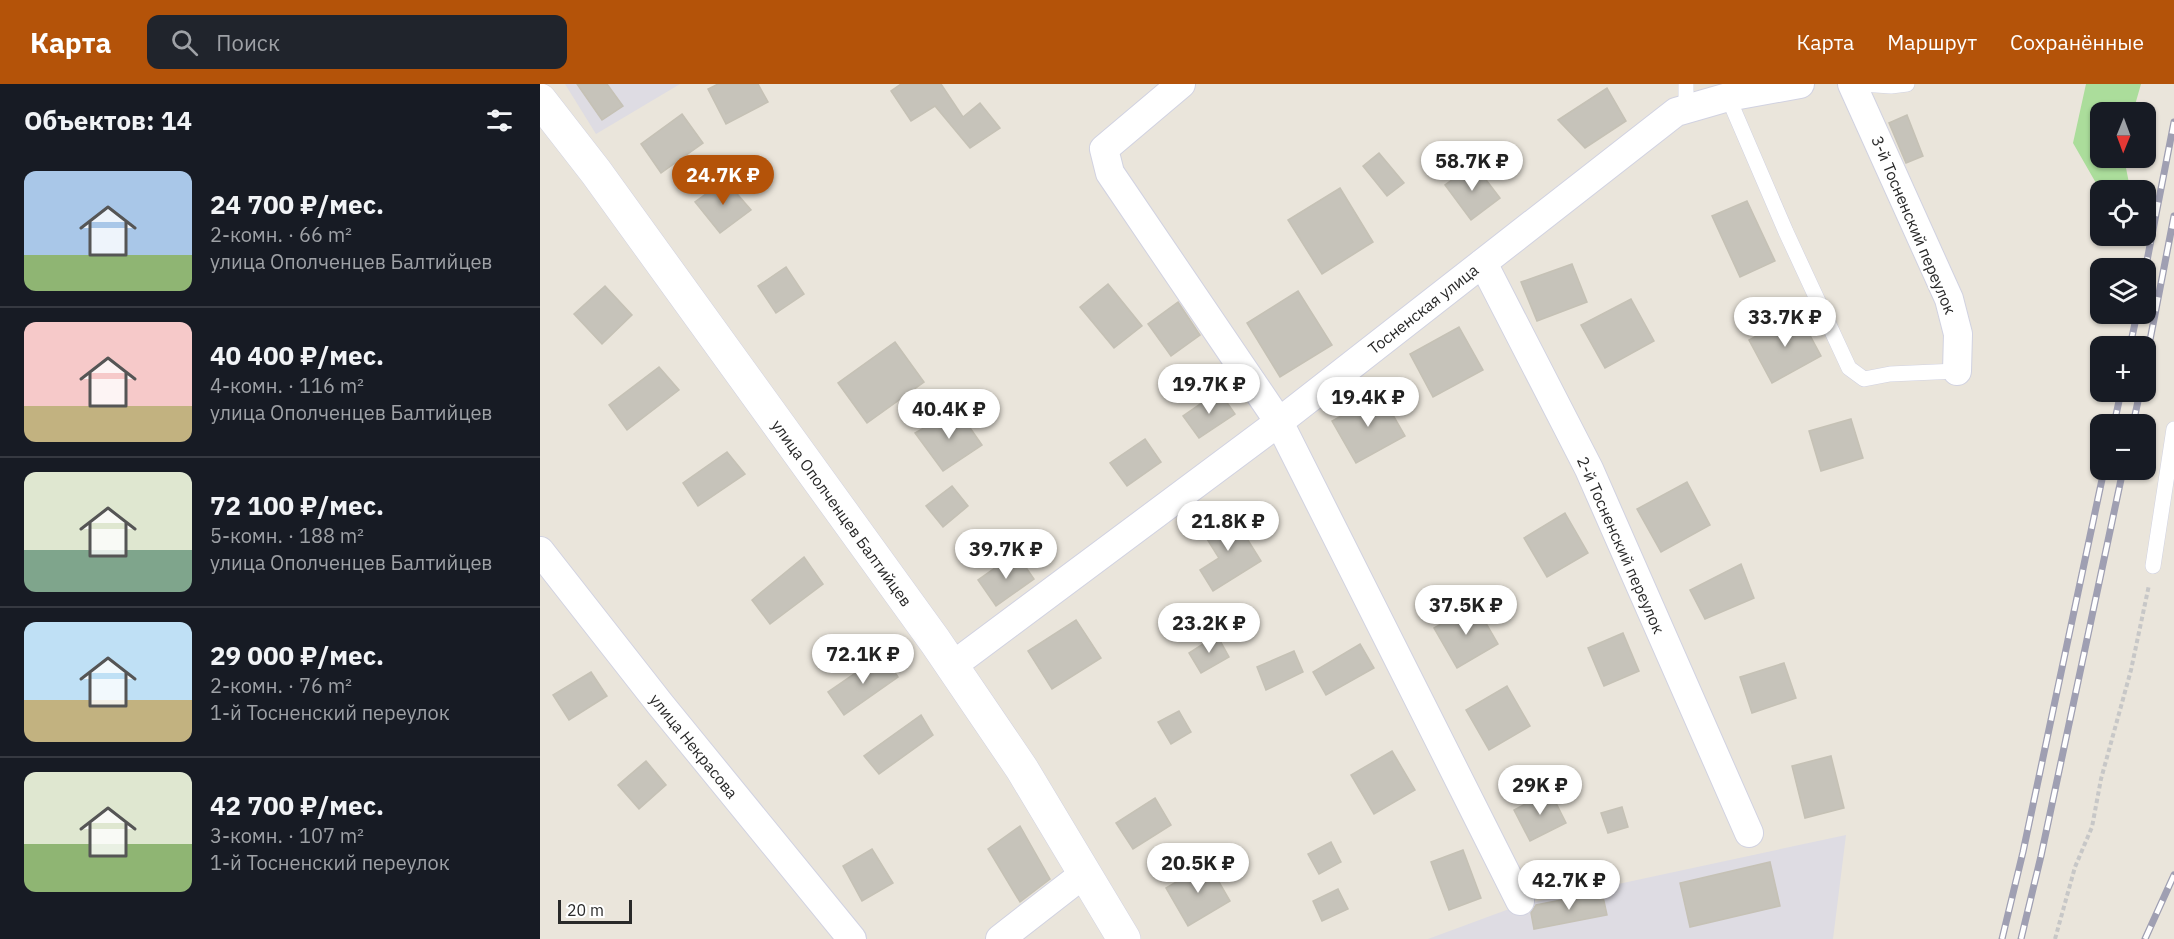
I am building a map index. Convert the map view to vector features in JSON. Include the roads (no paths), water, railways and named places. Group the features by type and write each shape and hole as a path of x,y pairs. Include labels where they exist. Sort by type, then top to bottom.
{"main road":[{"name":"улица Ополченцев Балтийцев","path":"540,100 603,182 952,666 1022,769 1124,939"}],"street":[{"path":"1181,84 1104,149 1110,173 1279,422 1520,901"},
{"name":"Тосненская улица","path":"952,666 1279,422 1676,112 1686,97 1728,97 1800,84"},
{"name":"3-й Тосненский переулок","path":"1852,84 1949,299 1958,334 1957,370"},
{"name":"2-й Тосненский переулок","path":"1483,263 1588,469 1749,833"},
{"name":"улица Некрасова","path":"540,551 660,704 852,939"},
{"path":"1000,939 1085,873"}],"lane":[{"path":"540,89 548,84"},
{"path":"1862,84 1891,86 1907,84"},
{"path":"1728,97 1786,232 1849,368 1864,379 1890,374 1957,370"},
{"path":"2153,566 2174,429"}],"railway":[{"path":"2148,258 2174,122"},
{"path":"2151,336 2174,216"},
{"path":"2132,336 2135,324"},
{"path":"2116,414 2119,402"},
{"path":"2135,414 2138,402"},
{"path":"2002,939 2023,852 2102,480"},
{"path":"2021,939 2041,856 2121,480"},
{"path":"2145,939 2174,875"}]}
